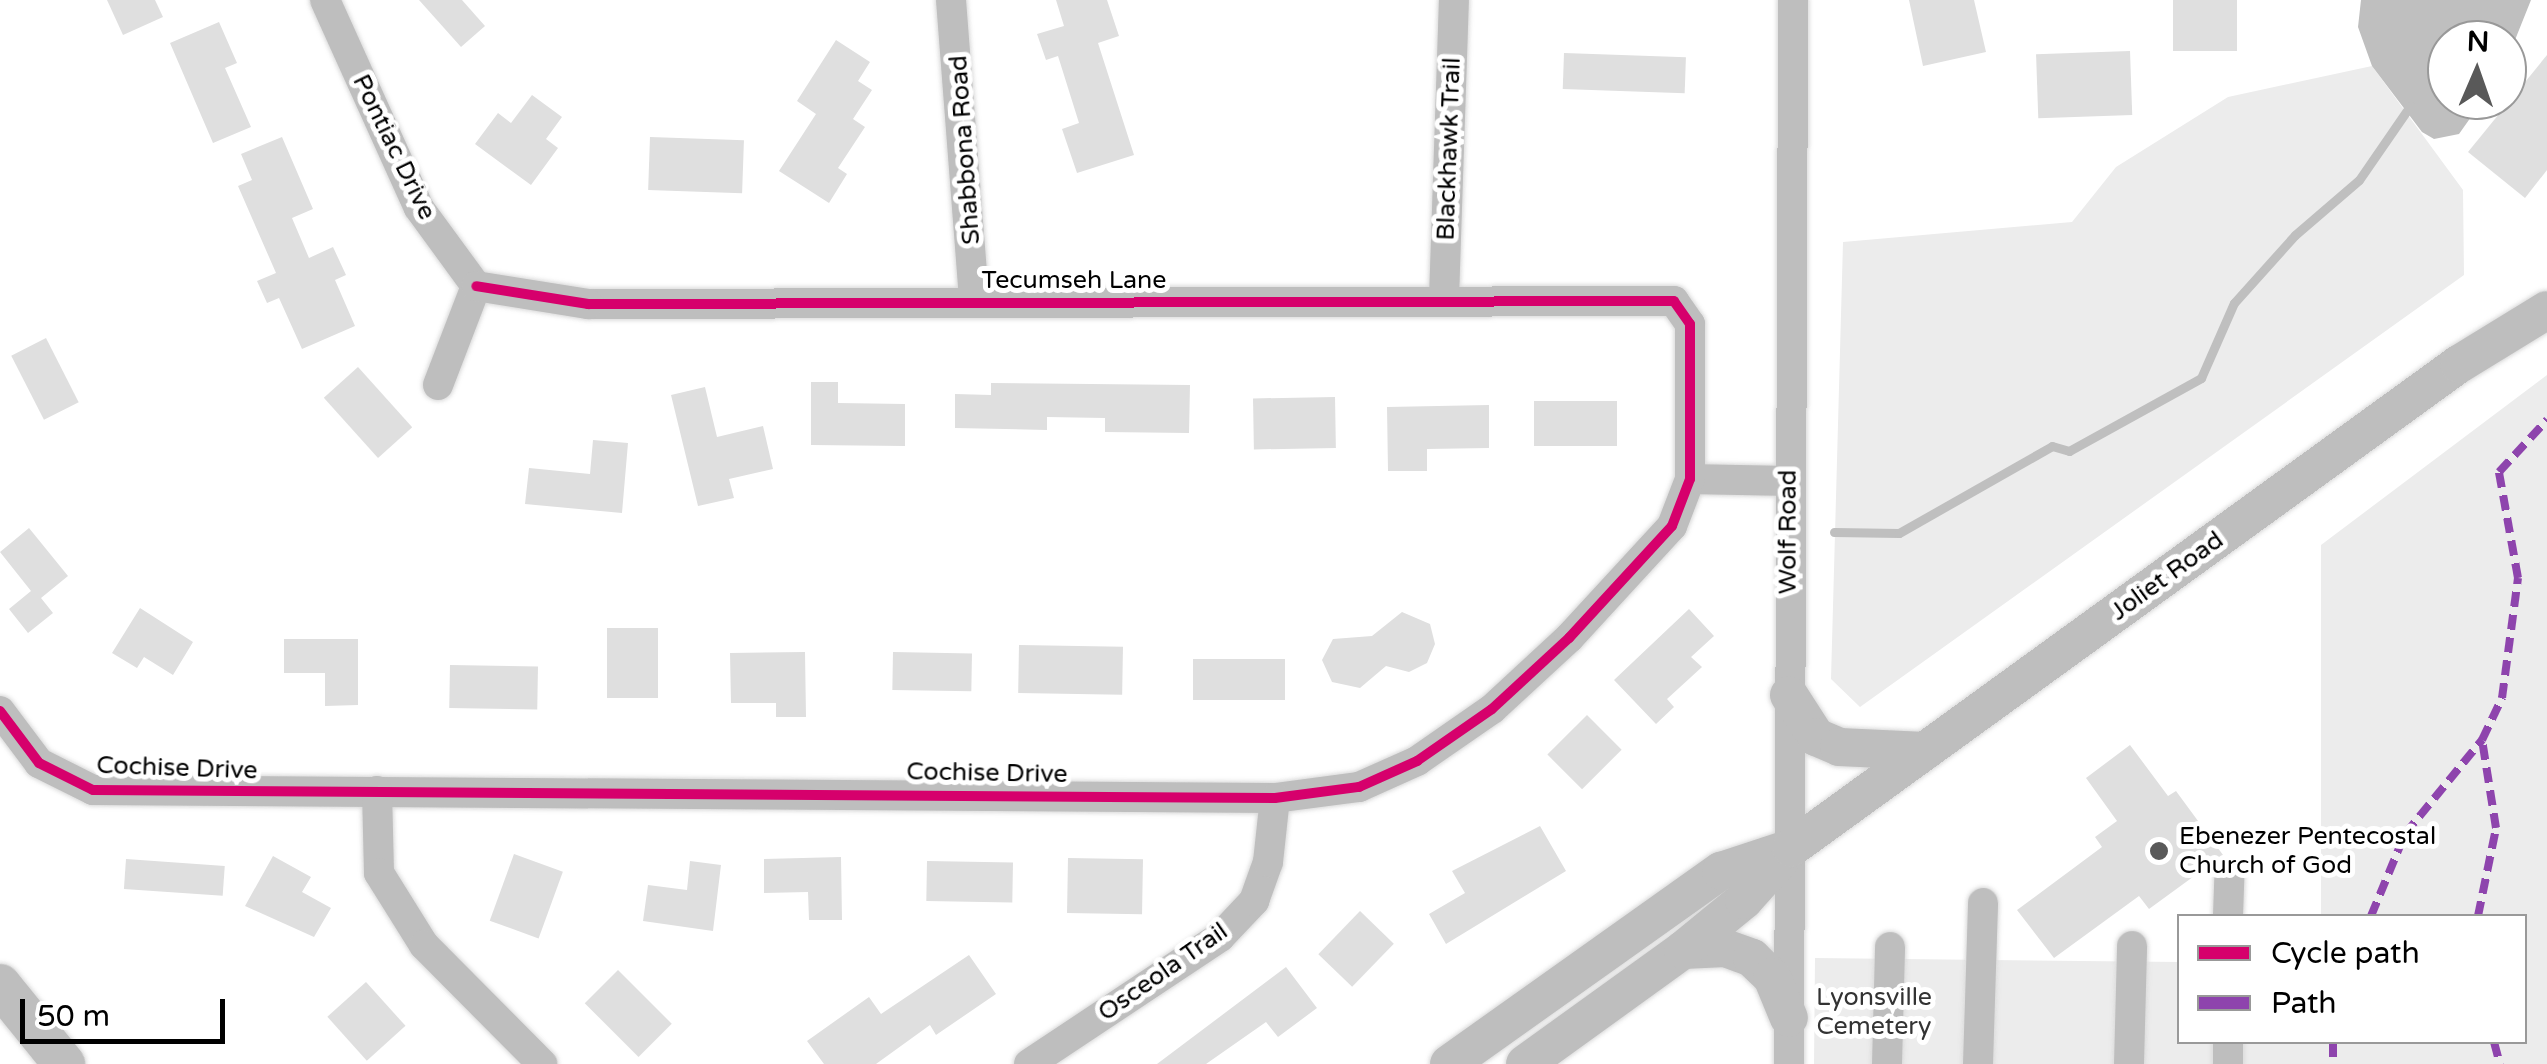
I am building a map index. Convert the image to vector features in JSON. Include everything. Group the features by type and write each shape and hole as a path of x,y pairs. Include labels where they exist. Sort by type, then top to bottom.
{"highway":[{"path":"0,986 64,1064"}],"main road":[{"name":"Joliet Road","path":"1525,1064 1744,900 1790,848 2459,364 2547,310"},
{"path":"1789,695 1816,737 1838,746 1924,751"},
{"name":"Joliet Road","path":"1449,1064 1721,871 1790,848"},
{"path":"1682,950 1726,948 1752,958 1772,977 1789,1018"}],"street":[{"name":"Pontiac Drive","path":"326,0 418,208 476,286"},
{"name":"Shabbona Road","path":"950,0 974,300"},
{"name":"Blackhawk Trail","path":"1444,299 1454,0"},
{"name":"Wolf Road","path":"1789,1064 1792,0"},
{"name":"Tecumseh Lane","path":"476,286 588,304 1674,301"},
{"path":"438,386 476,286"},
{"name":"Cochise Drive","path":"0,710 39,762 93,790 1275,798 1359,788 1417,761 1492,709 1672,526 1690,480 1690,324 1674,301"},
{"path":"1690,480 1788,481"},
{"path":"377,791 380,873 424,945 542,1064"},
{"name":"Osceola Trail","path":"1029,1064 1220,937 1243,913 1268,862 1275,798"},
{"path":"2228,879 2228,914"},
{"path":"1978,1064 1984,904"},
{"path":"2129,1064 2132,946"},
{"path":"1887,1064 1890,947"}],"green space":[{"path":"2372,66 2463,190 2464,275 1860,707 1831,679 1843,242 2072,222 2116,167 2228,97"},
{"name":"Lyonsville Cemetery","path":"2547,375 2547,1064 1814,1064 1815,958 2177,962 2177,1044 2527,1044 2527,914 2321,914 2321,545"}],"shaded area":[{"path":"2361,0 2531,0 2523,20 2427,20 2427,120 2469,120 2459,134 2434,139 2422,132 2372,66 2358,27"}],"building":[{"path":"107,0 155,0 163,17 123,35"},
{"path":"419,0 462,0 485,26 461,47"},
{"path":"1056,0 1107,0 1119,36 1098,43 1134,155 1077,173 1062,129 1079,123 1058,56 1046,60 1037,34 1064,26"},
{"path":"1909,0 1974,0 1986,52 1923,66"},
{"path":"2173,0 2237,0 2237,51 2173,51"},
{"path":"219,22 237,63 225,68 251,127 213,143 170,43"},
{"path":"836,40 870,62 858,81 872,90 853,119 865,127 838,168 847,174 829,203 779,171 816,114 797,101"},
{"path":"2130,51 2132,115 2038,118 2036,54"},
{"path":"1564,53 1686,57 1685,93 1563,89"},
{"path":"2547,55 2547,170 2525,198 2468,152 2494,120 2527,120 2527,80"},
{"path":"532,95 562,117 546,139 558,148 531,185 475,144 498,113 511,123"},
{"path":"282,137 313,209 292,218 309,258 333,247 346,275 335,280 355,326 302,349 279,298 267,303 257,281 276,273 238,186 252,180 241,154"},
{"path":"650,137 744,140 742,193 648,190"},
{"path":"46,338 79,402 44,420 11,356"},
{"path":"358,367 412,427 378,458 324,398"},
{"path":"811,382 838,382 838,403 905,404 905,446 811,445"},
{"path":"991,383 1190,385 1189,433 1105,432 1105,418 1047,417 1047,430 955,428 955,394 991,395"},
{"path":"705,387 717,437 763,426 773,469 729,479 734,498 698,506 671,395"},
{"path":"1335,397 1336,448 1254,449 1253,398"},
{"path":"1534,401 1617,401 1617,446 1534,446"},
{"path":"1489,405 1489,448 1427,449 1427,471 1388,471 1387,407"},
{"path":"593,440 628,443 622,513 525,504 529,468 590,474"},
{"path":"29,528 68,576 41,598 53,613 28,633 9,609 31,591 0,552"},
{"path":"140,608 193,642 173,675 144,657 137,668 112,653"},
{"path":"1689,609 1714,636 1691,657 1702,667 1667,699 1674,707 1656,724 1614,680"},
{"path":"1402,612 1430,624 1435,644 1427,663 1409,672 1386,666 1360,688 1332,682 1322,660 1333,639 1372,636"},
{"path":"607,628 658,628 658,698 607,698"},
{"path":"284,639 358,639 358,705 325,706 325,673 284,673"},
{"path":"1019,645 1123,647 1122,695 1018,693"},
{"path":"805,652 806,717 776,717 776,703 731,703 730,653"},
{"path":"893,652 972,653 971,691 892,690"},
{"path":"1193,659 1285,659 1285,700 1193,700"},
{"path":"450,665 538,667 537,710 449,708"},
{"path":"1587,715 1622,750 1582,789 1547,755"},
{"name":"Ebenezer Pentecostal Church of God","path":"2130,745 2168,796 2176,791 2223,855 2149,909 2139,896 2054,958 2017,910 2102,847 2095,837 2117,821 2086,778"},
{"path":"1540,826 1566,871 1446,944 1429,914 1465,893 1452,871"},
{"path":"514,854 563,872 539,939 490,921"},
{"path":"273,856 311,877 302,892 331,908 314,937 245,906"},
{"path":"841,857 842,920 809,920 808,892 764,893 764,859"},
{"path":"1068,858 1143,859 1142,914 1067,913"},
{"path":"126,859 225,866 223,896 124,889"},
{"path":"690,861 721,865 713,931 643,921 648,885 687,890"},
{"path":"927,861 1013,863 1012,902 926,901"},
{"path":"1360,911 1394,944 1352,987 1318,954"},
{"path":"969,955 996,994 936,1035 930,1025 876,1064 824,1064 807,1041 869,997 881,1014"},
{"path":"1286,967 1317,1008 1278,1037 1266,1022 1206,1064 1157,1064"},
{"path":"618,970 672,1024 639,1057 585,1003"},
{"path":"366,982 405,1026 367,1061 327,1017"}],"waterway":[{"path":"1834,532 1899,533 2052,446 2069,451 2201,378 2234,303 2295,235 2359,180 2410,106"}],"marked path":[{"path":"2478,914 2496,828 2482,740 2502,698 2518,578 2499,472 2547,420"},
{"path":"2372,914 2405,834 2482,740"},
{"path":"2333,1044 2333,1064"},
{"path":"2495,1044 2500,1064"}],"cycle path":[{"path":"0,711 39,763 93,790 1275,798 1359,787 1417,761 1492,709 1569,638 1672,526 1690,479 1690,324 1674,301 588,304 476,286"}],"place":[{"name":"Ebenezer Pentecostal Church of God","path":"2159,851"}]}
